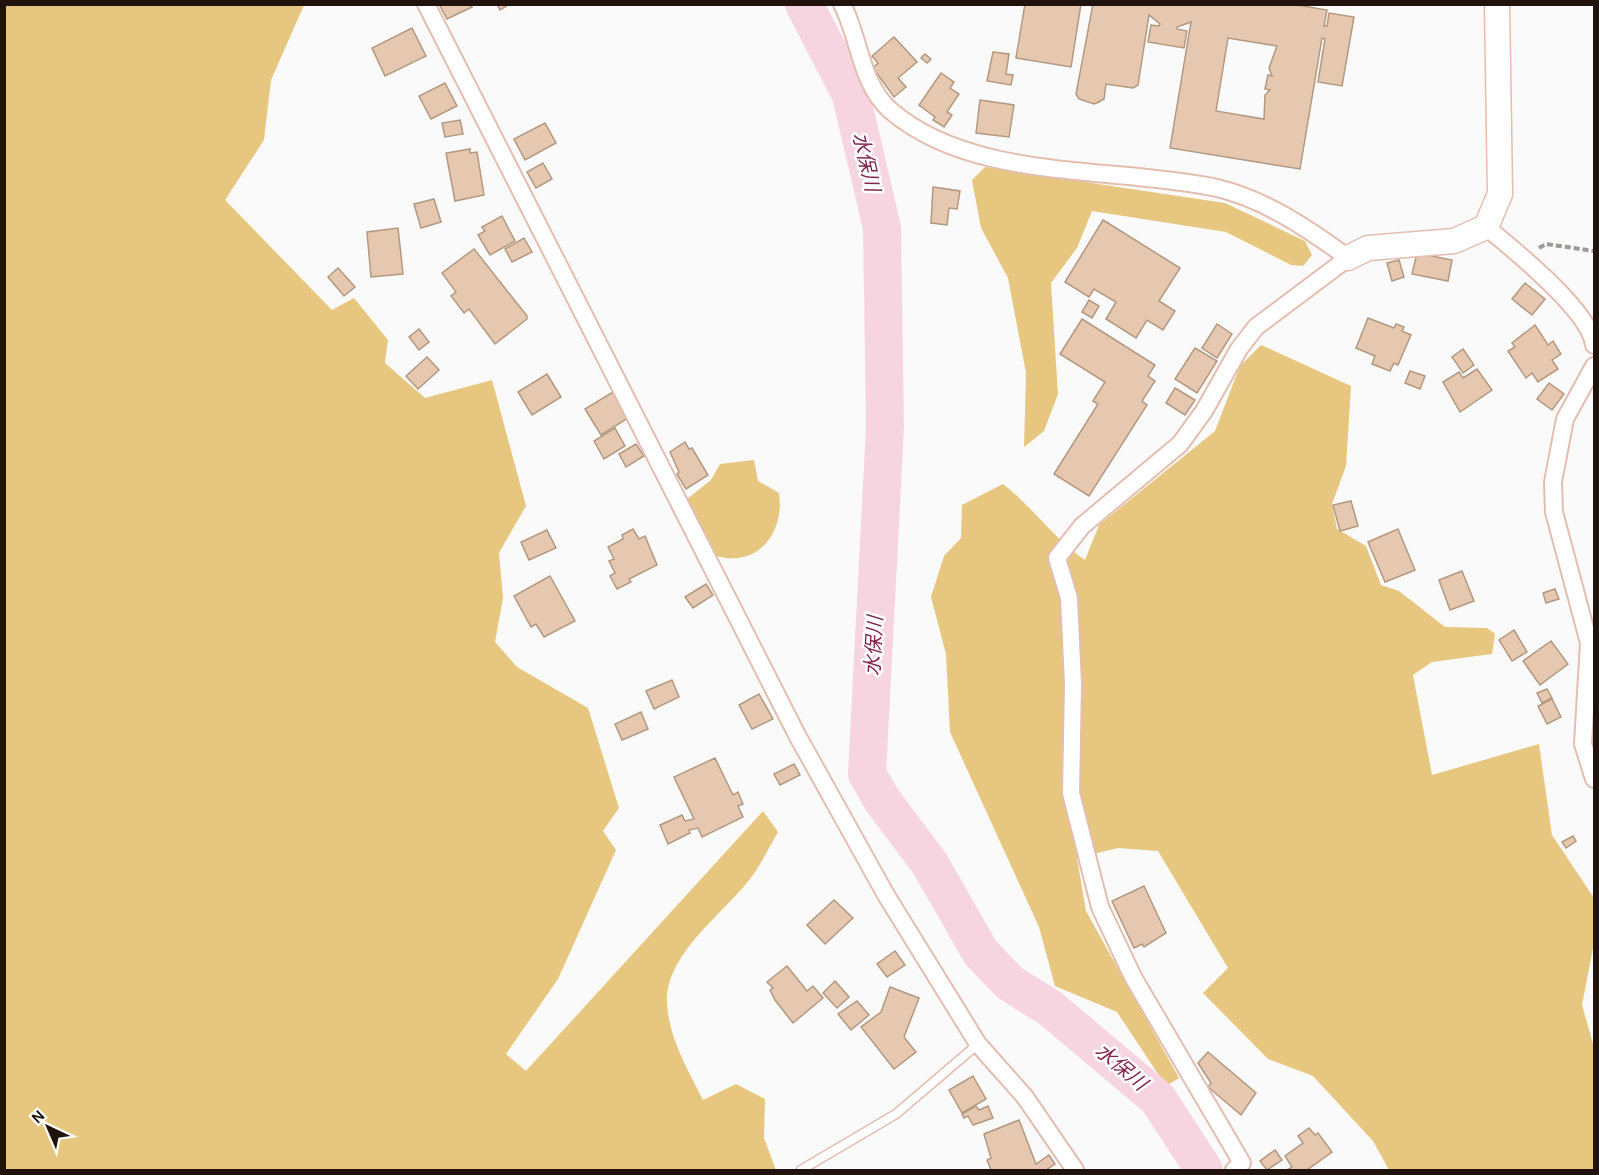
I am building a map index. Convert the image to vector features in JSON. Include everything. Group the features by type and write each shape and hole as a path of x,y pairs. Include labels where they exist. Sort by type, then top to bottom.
{"street":[{"path":"426,4 797,735 886,895 978,1044 1025,1097 1076,1170"},
{"path":"842,4 872,88 890,110 926,134 981,158 1218,188 1306,227 1348,258"},
{"path":"1235,1170 1242,1163 1133,977 1100,908 1071,793 1073,684 1069,598 1057,558 1082,526 1179,444 1204,411 1239,349 1256,327 1348,258 1368,248 1455,241 1486,228 1500,194 1497,4"},
{"path":"1486,228 1522,256 1580,316 1594,345"},
{"path":"1594,366 1565,419 1553,482 1554,512 1589,644 1583,744 1594,779"}],"lane":[{"path":"801,1170 896,1114 978,1044"}],"path":[{"path":"1522,256 1546,244 1594,251"}],"shaded area":[{"path":"5,4 304,5 271,80 264,140 225,200 332,310 354,298 388,340 385,363 425,398 492,380 526,506 499,553 503,598 495,642 517,667 588,708 619,808 603,831 616,850 558,979 506,1054 526,1071 763,811 778,832 750,879 686,951 669,984 667,1002 675,1040 703,1100 736,1084 765,1099 764,1138 776,1170 5,1170"},
{"path":"985,167 1225,203 1305,241 1312,255 1303,266 1291,265 1226,232 1092,211 1077,248 1051,283 1058,394 1044,431 1024,447 1026,373 1008,278 981,228 972,180"},
{"path":"1261,345 1351,386 1346,466 1332,504 1337,529 1366,546 1381,585 1399,591 1445,627 1487,628 1495,634 1492,654 1432,662 1413,675 1432,775 1539,744 1552,835 1594,898 1594,943 1582,1005 1594,1047 1594,1170 1389,1170 1373,1141 1313,1076 1268,1059 1203,993 1228,968 1158,851 1118,848 1077,858 1086,911 1179,1078 1166,1086 1117,1012 1055,986 1039,927 950,732 946,654 931,597 944,556 961,538 962,505 1003,484 1085,560 1099,525 1215,431 1240,366"},
{"path":"754,460 758,481 779,493 778,521 766,544 756,552 745,557 717,556 687,499 711,480 720,464"}],"building":[{"path":"439,4 471,4 472,7 447,19"},
{"path":"497,4 510,4 500,10"},
{"path":"1025,4 1081,4 1071,67 1016,58"},
{"path":"1093,4 1291,4 1327,10 1324,26 1327,26 1329,13 1354,17 1342,86 1318,82 1325,39 1322,38 1300,169 1170,148 1191,22 1177,27 1177,29 1187,31 1184,48 1148,42 1151,25 1159,26 1160,24 1149,15 1138,85 1133,88 1106,84 1104,99 1094,104 1079,99 1076,94","holes":["1228,38 1277,46 1269,68 1272,76 1268,75 1265,89 1270,90 1265,95 1264,119 1216,111"]},
{"path":"412,28 426,56 385,76 372,48"},
{"path":"894,37 917,62 898,78 906,87 894,97 873,68 878,63 872,56"},
{"path":"993,52 1009,54 1006,74 1013,75 1011,85 987,81"},
{"path":"925,54 931,59 927,63 921,58"},
{"path":"941,73 954,82 950,88 959,94 947,112 952,115 944,127 933,120 935,117 919,105"},
{"path":"445,83 457,106 431,119 419,96"},
{"path":"980,100 1014,105 1009,137 976,133"},
{"path":"460,120 463,134 445,137 442,123"},
{"path":"545,123 556,143 525,160 514,139"},
{"path":"470,149 470,153 477,152 484,195 455,201 446,153"},
{"path":"543,163 552,179 536,188 527,172"},
{"path":"933,187 960,191 957,209 949,208 947,225 931,223"},
{"path":"434,199 441,222 421,228 414,204"},
{"path":"502,216 515,241 490,255 478,235 485,231 482,227"},
{"path":"1103,220 1180,268 1159,301 1175,311 1163,330 1147,320 1136,338 1106,319 1116,302 1094,289 1089,297 1065,282"},
{"path":"398,228 403,274 371,277 367,232"},
{"path":"524,238 532,252 512,262 505,249"},
{"path":"474,249 527,316 527,319 495,344 469,309 464,313 451,296 456,292 442,273"},
{"path":"1417,253 1452,260 1448,281 1412,274"},
{"path":"1399,260 1404,277 1392,281 1387,263"},
{"path":"338,268 355,287 344,296 328,277"},
{"path":"1525,283 1545,299 1532,315 1512,299"},
{"path":"1089,300 1099,306 1092,318 1082,312"},
{"path":"1368,318 1394,328 1396,324 1404,327 1402,331 1411,335 1398,365 1394,363 1390,371 1372,364 1375,356 1356,348"},
{"path":"1082,319 1155,365 1148,376 1155,381 1142,401 1147,405 1089,496 1054,474 1098,404 1093,401 1105,382 1060,354"},
{"path":"1217,324 1232,334 1217,358 1202,348"},
{"path":"1535,325 1548,345 1553,341 1561,354 1552,360 1558,369 1538,382 1532,373 1526,378 1508,351 1515,347 1512,343"},
{"path":"419,329 429,342 419,350 409,337"},
{"path":"1195,348 1217,361 1197,393 1175,379"},
{"path":"1463,349 1474,365 1463,373 1452,357"},
{"path":"427,357 439,370 418,389 406,376"},
{"path":"1477,369 1492,390 1460,412 1443,382 1459,372 1463,378"},
{"path":"1410,371 1425,376 1420,389 1405,383"},
{"path":"547,374 561,397 532,415 518,392"},
{"path":"1549,383 1564,394 1552,410 1537,399"},
{"path":"1175,388 1195,400 1185,415 1166,403"},
{"path":"613,392 628,418 601,435 585,409"},
{"path":"615,428 625,446 604,459 594,441"},
{"path":"685,442 689,449 692,448 708,475 686,489 677,474 679,472 670,452"},
{"path":"636,444 644,456 626,467 619,454"},
{"path":"1351,501 1358,526 1340,531 1333,505"},
{"path":"633,529 639,539 645,536 657,565 629,579 631,582 617,589 610,576 615,573 609,561 614,559 608,547 623,539 622,535"},
{"path":"1398,529 1415,570 1385,582 1368,542"},
{"path":"547,530 556,548 529,560 521,542"},
{"path":"1462,571 1474,601 1450,610 1439,580"},
{"path":"550,576 575,621 544,637 536,624 531,627 514,596"},
{"path":"706,584 713,595 693,608 685,597"},
{"path":"1555,589 1559,599 1546,603 1543,593"},
{"path":"1514,630 1527,652 1512,661 1499,640"},
{"path":"1551,641 1568,664 1540,685 1523,661"},
{"path":"672,680 679,697 654,709 646,691"},
{"path":"1547,689 1552,698 1542,703 1537,693"},
{"path":"759,694 773,719 752,729 739,705"},
{"path":"1552,699 1561,717 1547,724 1538,706"},
{"path":"641,712 648,729 622,740 615,724"},
{"path":"715,758 733,795 738,792 743,804 738,806 743,817 702,837 698,828 689,830 690,833 668,844 660,825 682,815 685,821 694,819 674,777"},
{"path":"794,764 800,775 780,785 774,774"},
{"path":"1573,836 1576,841 1566,848 1562,842"},
{"path":"1144,886 1166,933 1144,947 1142,944 1134,948 1112,901"},
{"path":"834,900 853,918 825,944 807,925"},
{"path":"895,951 905,965 887,977 877,964"},
{"path":"787,966 807,991 813,986 823,998 793,1023 775,1000 770,990 773,988 767,982"},
{"path":"835,981 849,997 837,1008 823,993"},
{"path":"890,987 919,998 904,1037 916,1052 894,1069 861,1027 881,1012"},
{"path":"857,1001 869,1015 851,1030 838,1014"},
{"path":"1208,1052 1256,1093 1241,1115 1208,1087 1211,1083 1198,1063"},
{"path":"973,1076 986,1099 962,1113 949,1090"},
{"path":"976,1106 979,1110 988,1106 993,1118 973,1125 968,1116 964,1118 962,1114"},
{"path":"1019,1120 1036,1164 1049,1155 1055,1164 1046,1170 991,1170 987,1160 991,1158 984,1134"},
{"path":"1309,1128 1315,1135 1318,1133 1332,1152 1307,1170 1287,1170 1292,1167 1285,1156 1303,1143 1298,1136"},
{"path":"1275,1150 1282,1160 1267,1170 1260,1161"}],"waterway":[{"name":"水保川","path":"804,4 851,95 882,228 885,427 867,774 882,800 930,864 981,953 1010,983 1050,1008 1158,1099 1204,1170"}]}
